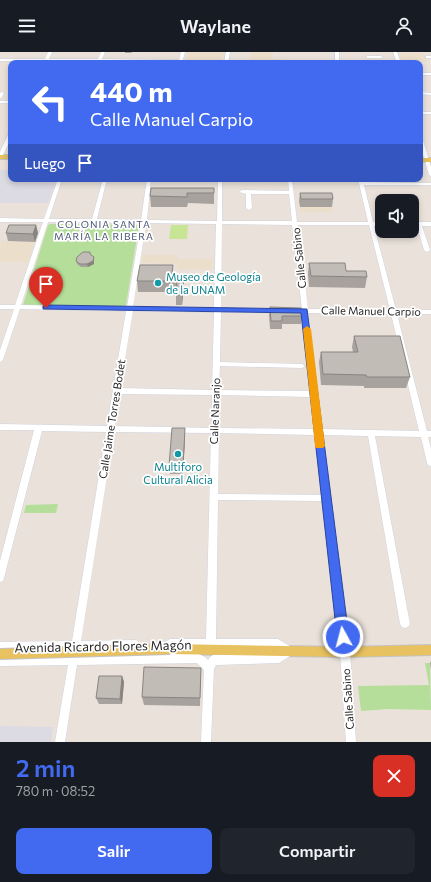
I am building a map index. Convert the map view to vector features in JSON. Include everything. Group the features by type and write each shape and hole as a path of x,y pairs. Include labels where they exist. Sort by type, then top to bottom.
{"main road":[{"name":"Avenida Ricardo Flores Magón","path":"0,654 170,649 345,652 431,650"}],"street":[{"path":"366,52 369,60"},
{"path":"371,52 380,52"},
{"path":"368,57 381,57"},
{"path":"0,97 2,92"},
{"path":"0,157 8,140"},
{"path":"423,145 429,160 431,175"},
{"path":"0,360 59,182"},
{"path":"94,221 104,182"},
{"name":"Calle Jaime Torres Bodet","path":"60,742 144,221 149,182"},
{"name":"Calle Naranjo","path":"211,644 220,182"},
{"name":"Calle Sabino","path":"290,182 318,432 345,652 351,742"},
{"path":"361,182 427,434 431,463"},
{"path":"384,182 431,184"},
{"path":"249,208 245,192 292,193"},
{"path":"0,220 375,224"},
{"path":"427,250 419,224 431,224"},
{"path":"0,307 289,311"},
{"name":"Calle Manuel Carpio","path":"297,311 431,312"},
{"path":"216,364 302,366"},
{"path":"117,391 314,394"},
{"path":"0,427 427,434"},
{"path":"0,578 40,428"},
{"path":"371,433 405,624"},
{"path":"213,497 326,498"},
{"name":"Avenida Ricardo Flores Magón","path":"0,647 278,644 290,651 279,658 216,659 213,660 209,669 202,660 197,658 0,661"},
{"path":"206,742 209,669"}],"shaded area":[{"path":"187,52 224,52 221,60 185,60"},
{"path":"251,52 273,52 273,59 293,60 250,60"},
{"path":"400,53 423,53 427,61 423,60 402,60"},
{"path":"0,170 8,170 8,182 55,182 48,203 0,203"},
{"path":"300,207 332,207 333,212 300,212"},
{"path":"1,241 35,242 28,262 0,262"},
{"path":"143,255 178,255 178,259 212,259 212,270 177,269 177,264 142,263"},
{"path":"0,726 53,727 51,742 0,742"}],"green space":[{"path":"48,225 139,225 126,305 123,307 23,305"},
{"path":"171,225 188,225 187,239 169,239"},
{"path":"58,504 56,513 24,513 26,505"},
{"path":"425,663 430,663 431,710 388,709 361,711 358,686 429,685"}],"building":[{"path":"151,188 214,188 214,193 187,193 187,197 150,196"},
{"path":"300,193 332,193 333,199 301,199"},
{"path":"9,225 36,225 33,234 6,233"},
{"path":"83,252 90,252 90,254 94,257 93,261 87,264 80,264 76,261 77,257"},
{"path":"309,263 345,263 346,271 366,271 367,277 311,276"},
{"path":"140,265 173,265 172,274 184,275 182,295 176,295 177,281 137,281"},
{"path":"270,307 301,308 302,316 282,316 282,321 271,321"},
{"path":"354,336 400,336 410,377 367,377 366,375 323,374 321,352 358,352"},
{"name":"Multiforo Cultural Alicia","path":"172,428 185,428 183,466 169,466"},
{"path":"144,667 201,668 200,698 142,697"},
{"path":"99,676 122,676 120,699 96,698"}],"slow traffic":[{"path":"307,329 320,446"}],"place":[{"name":"Museo de Geología de la UNAM","path":"158,283"},
{"name":"Multiforo Cultural Alicia","path":"178,454"}],"district":[{"name":"COLONIA SANTA MARÍA LA RIBERA","path":"104,230"}],"route":[{"path":"46,308 305,311 343,637"}]}
